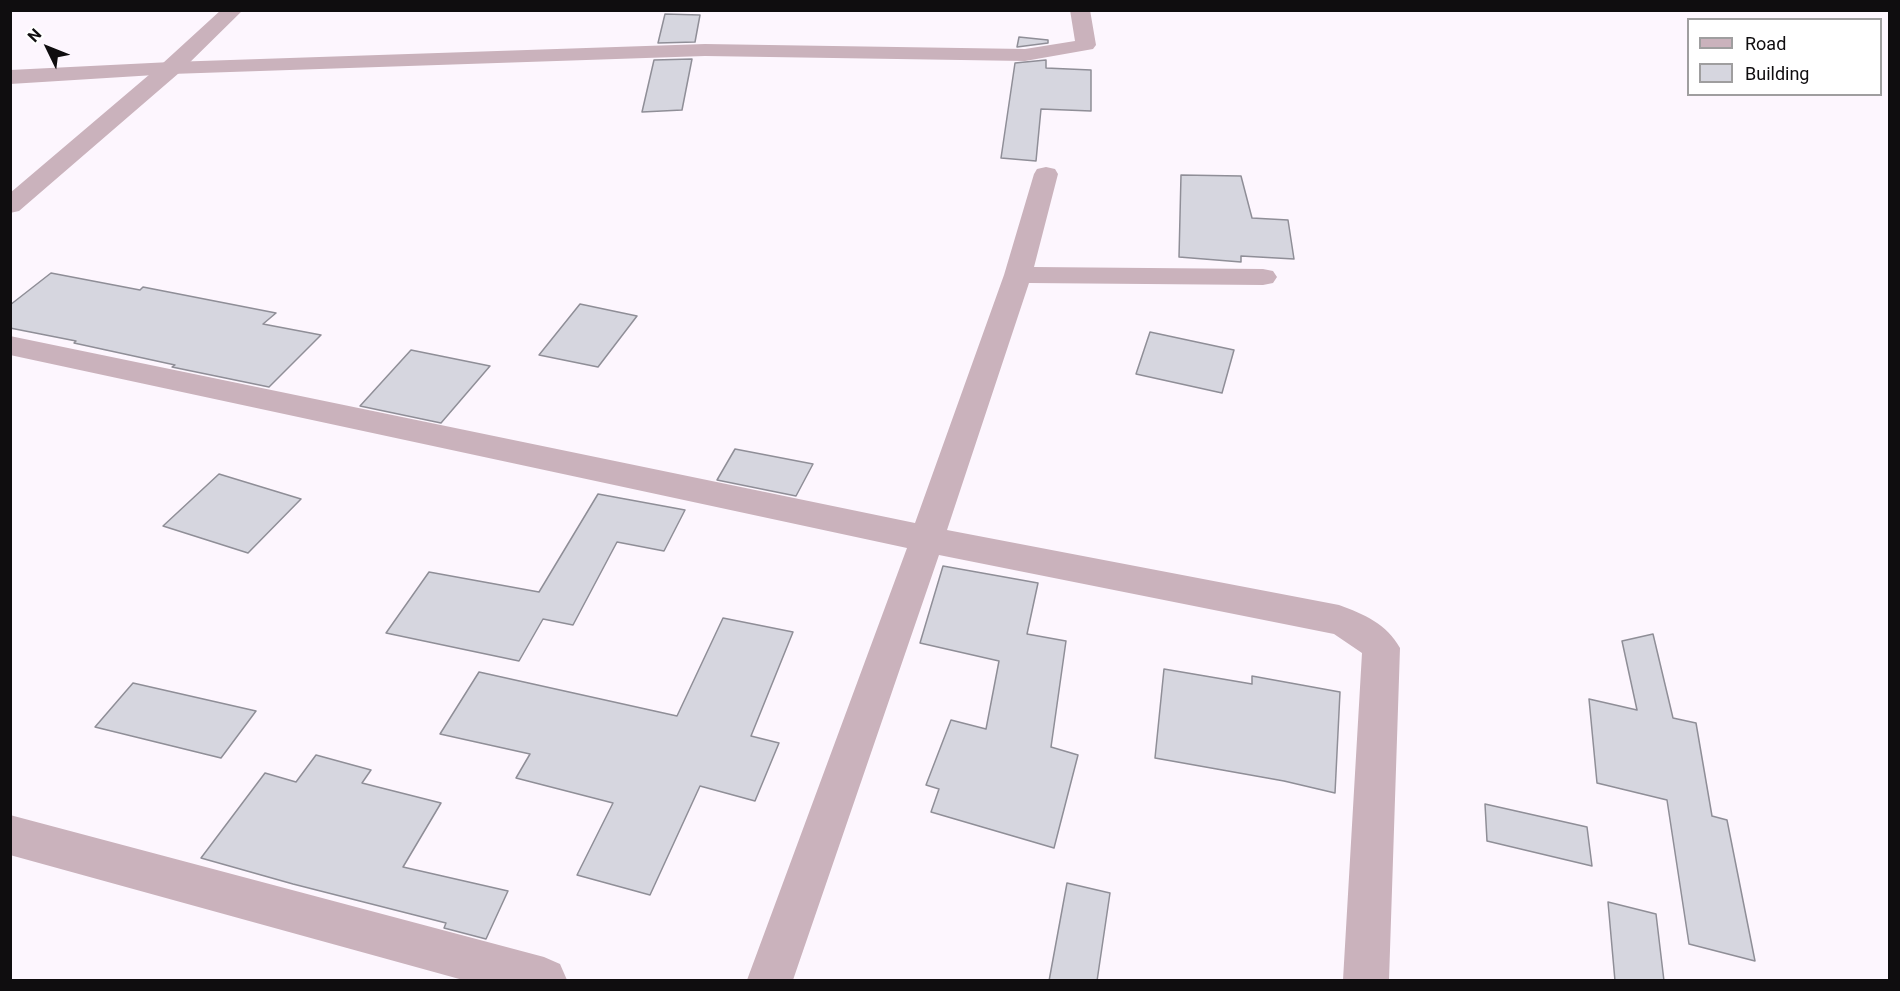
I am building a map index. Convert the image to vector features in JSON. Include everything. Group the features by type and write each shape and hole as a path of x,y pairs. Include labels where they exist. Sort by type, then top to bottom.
{"street":[{"path":"10,206 171,68 233,10"},
{"path":"10,78 171,68 705,50 1025,55 1086,45 1080,10"},
{"path":"770,981 1018,275 1046,174"},
{"path":"1018,275 1263,277"},
{"path":"10,345 927,539 1339,620 1371,636 1381,648 1366,981"},
{"path":"10,835 544,981"}],"building":[{"path":"665,14 700,15 695,42 658,43"},
{"path":"1019,37 1048,40 1048,43 1017,47"},
{"path":"692,59 682,110 642,112 654,60"},
{"path":"1046,60 1046,68 1091,70 1091,111 1041,109 1036,161 1001,158 1015,63"},
{"path":"1181,175 1241,176 1252,218 1288,220 1294,259 1241,256 1241,262 1179,257"},
{"path":"51,273 140,290 143,287 276,313 263,324 321,335 269,387 172,367 175,365 10,328 10,305"},
{"path":"580,304 637,316 598,367 539,355"},
{"path":"1150,332 1234,350 1222,393 1136,374"},
{"path":"411,350 490,366 441,423 360,406"},
{"path":"735,449 813,464 796,496 717,480"},
{"path":"219,474 301,499 248,553 163,526"},
{"path":"598,494 685,510 664,551 617,542 573,625 543,619 519,661 386,633 429,572 539,592"},
{"path":"943,566 1038,583 1027,634 1066,641 1051,747 1078,755 1054,848 931,812 939,789 926,785 951,720 986,729 999,661 920,643"},
{"path":"723,618 793,632 751,736 779,743 755,801 700,786 650,895 577,875 613,803 516,778 530,754 440,734 479,672 677,716"},
{"path":"1653,634 1673,718 1696,723 1712,816 1727,820 1755,961 1689,944 1667,800 1597,783 1589,699 1637,710 1622,641"},
{"path":"1164,669 1252,684 1252,676 1340,692 1335,793 1284,781 1155,758"},
{"path":"133,683 256,711 221,758 95,727"},
{"path":"316,755 371,770 362,783 441,803 403,867 508,891 486,939 444,928 446,923 201,858 265,773 296,782"},
{"path":"1485,804 1587,827 1592,866 1487,841"},
{"path":"1067,883 1110,893 1097,981 1049,981"},
{"path":"1608,902 1656,914 1664,981 1615,981"}]}
